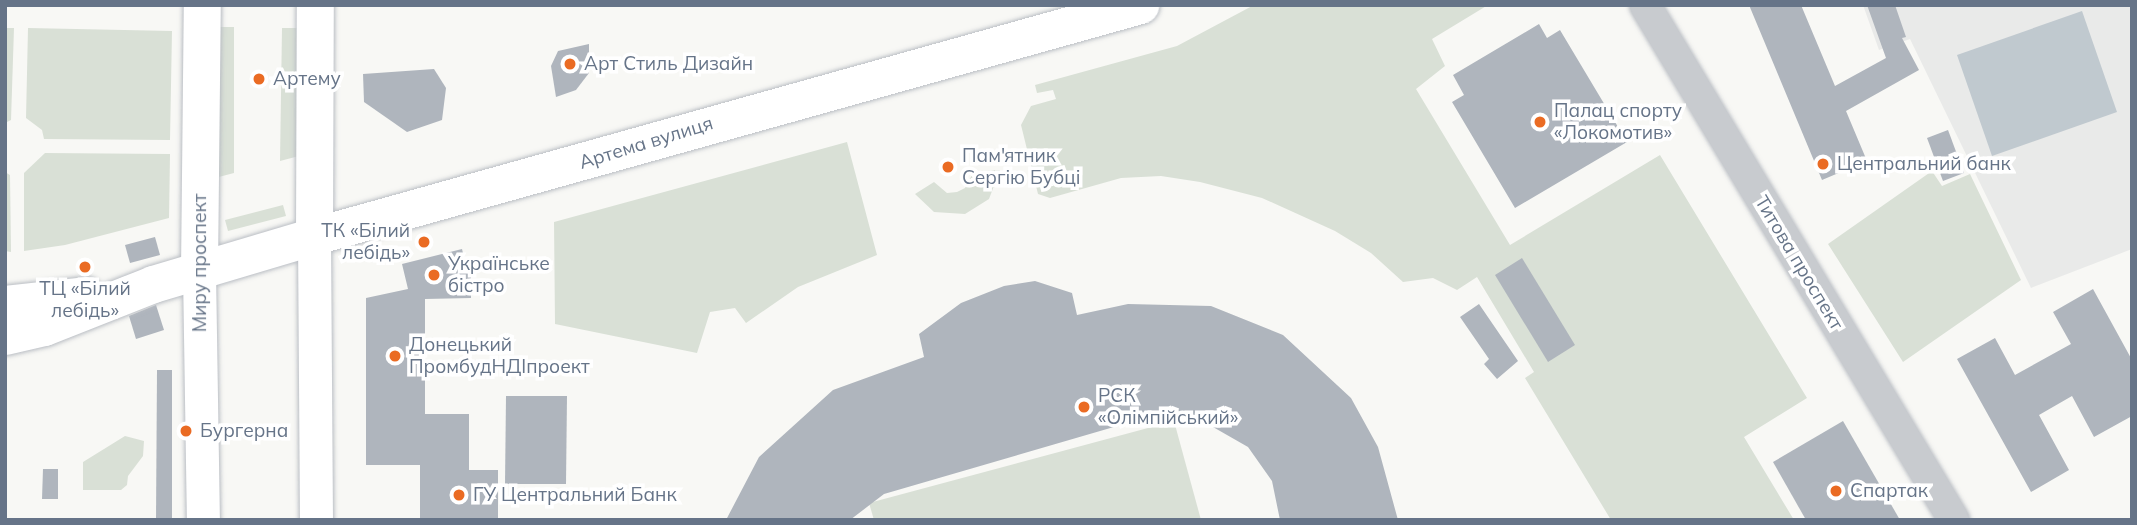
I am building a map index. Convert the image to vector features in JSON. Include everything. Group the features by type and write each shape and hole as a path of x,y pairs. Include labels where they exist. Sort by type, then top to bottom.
{"main road":[{"name":"Миру проспект","path":"202,5 199,271 203,520"},
{"path":"315,5 316,520"},
{"name":"Артема вулиця","path":"5,336 44,327 153,284 314,236 1140,5"},
{"name":"Артема вулиця","path":"5,304 153,284"}],"street":[{"name":"Титова проспект","path":"1645,5 1954,520"}],"shaded area":[{"path":"1254,5 1488,5 1432,39 1445,66 1416,89 1510,245 1660,155 1807,398 1744,437 1794,520 1611,520 1525,378 1534,372 1477,277 1457,290 1433,278 1403,282 1371,253 1335,231 1262,198 1200,182 1161,176 1121,178 1050,198 1038,194 1021,125 1031,106 1056,99 1053,90 1037,93 1035,85 1177,46"},
{"path":"1863,5 2132,5 2132,249 2031,288 1910,39 1879,50"},
{"path":"2082,11 2117,112 1992,156 1957,55"},
{"path":"215,27 234,27 234,173 211,179"},
{"path":"5,28 14,28 11,120 5,123"},
{"path":"28,28 172,31 170,140 44,139 42,130 26,118"},
{"path":"282,28 300,28 299,156 280,161"},
{"path":"847,142 877,255 798,287 746,323 735,308 710,312 697,353 555,324 554,222"},
{"path":"45,153 170,154 169,218 65,245 24,251 24,173"},
{"path":"1000,170 989,199 965,214 934,212 915,194 934,182 947,193 957,192 965,188 974,171"},
{"path":"1932,171 1942,186 1970,174 2021,280 1903,362 1828,244"},
{"path":"5,172 10,175 11,252 5,251"},
{"path":"283,205 286,216 228,231 225,220"},
{"path":"1174,421 1201,520 874,520 869,503"},
{"path":"125,436 144,441 143,456 128,476 127,485 121,490 83,490 83,462"}],"building":[{"path":"1749,5 1801,5 1835,86 1886,58 1867,5 1895,5 1906,37 1902,38 1919,70 1846,111 1867,161 1822,180"},
{"name":"Палац спорту «Локомотив»","path":"1539,24 1547,38 1560,30 1627,142 1515,208 1452,102 1464,95 1453,75"},
{"name":"Арт Стиль Дизайн","path":"589,44 589,73 576,90 556,97 551,66 558,51"},
{"path":"434,69 446,88 442,120 407,132 364,102 363,74"},
{"path":"1948,130 1964,173 1943,181 1927,138"},
{"path":"155,237 160,255 130,263 125,245"},
{"name":"Донецький ПромбудНДІпроект","path":"462,249 468,274 471,272 471,298 425,299 425,414 469,414 469,470 498,470 498,520 420,520 420,465 366,465 366,298 408,289 402,264"},
{"path":"1522,258 1575,345 1548,362 1495,275"},
{"name":"РСК «Олімпійський»","path":"1035,281 1072,293 1077,315 1128,304 1211,306 1283,335 1351,398 1378,447 1398,520 1280,520 1272,481 1248,447 1206,423 1155,415 884,494 850,520 726,520 759,457 833,390 924,357 919,334 961,303 1004,286"},
{"path":"2093,289 2132,360 2132,416 2094,437 2072,396 2039,415 2069,470 2031,492 1957,359 1995,338 2015,375 2071,344 2053,312"},
{"path":"1479,304 1518,361 1497,379 1484,364 1489,359 1460,317"},
{"path":"156,305 164,330 136,339 129,316"},
{"path":"157,370 172,370 172,520 156,520"},
{"path":"506,396 567,396 566,484 505,484"},
{"name":"Спартак","path":"1843,421 1900,520 1806,520 1773,462"},
{"path":"43,469 58,469 58,499 42,499"}],"place":[{"name":"Арт Стиль Дизайн","path":"570,64"},
{"name":"Артему","path":"259,79"},
{"name":"Палац спорту «Локомотив»","path":"1540,122"},
{"name":"Центральний банк","path":"1823,164"},
{"name":"Пам'ятник Сергію Бубці","path":"948,167"},
{"name":"ТК «Білий лебідь»","path":"424,242"},
{"name":"ТЦ «Білий лебідь»","path":"85,267"},
{"name":"Українське бістро","path":"434,275"},
{"name":"Донецький ПромбудНДІпроект","path":"395,356"},
{"name":"РСК «Олімпійський»","path":"1084,407"},
{"name":"Бургерна","path":"186,431"},
{"name":"Спартак","path":"1836,491"},
{"name":"ГУ Центральний Банк","path":"459,495"}]}
